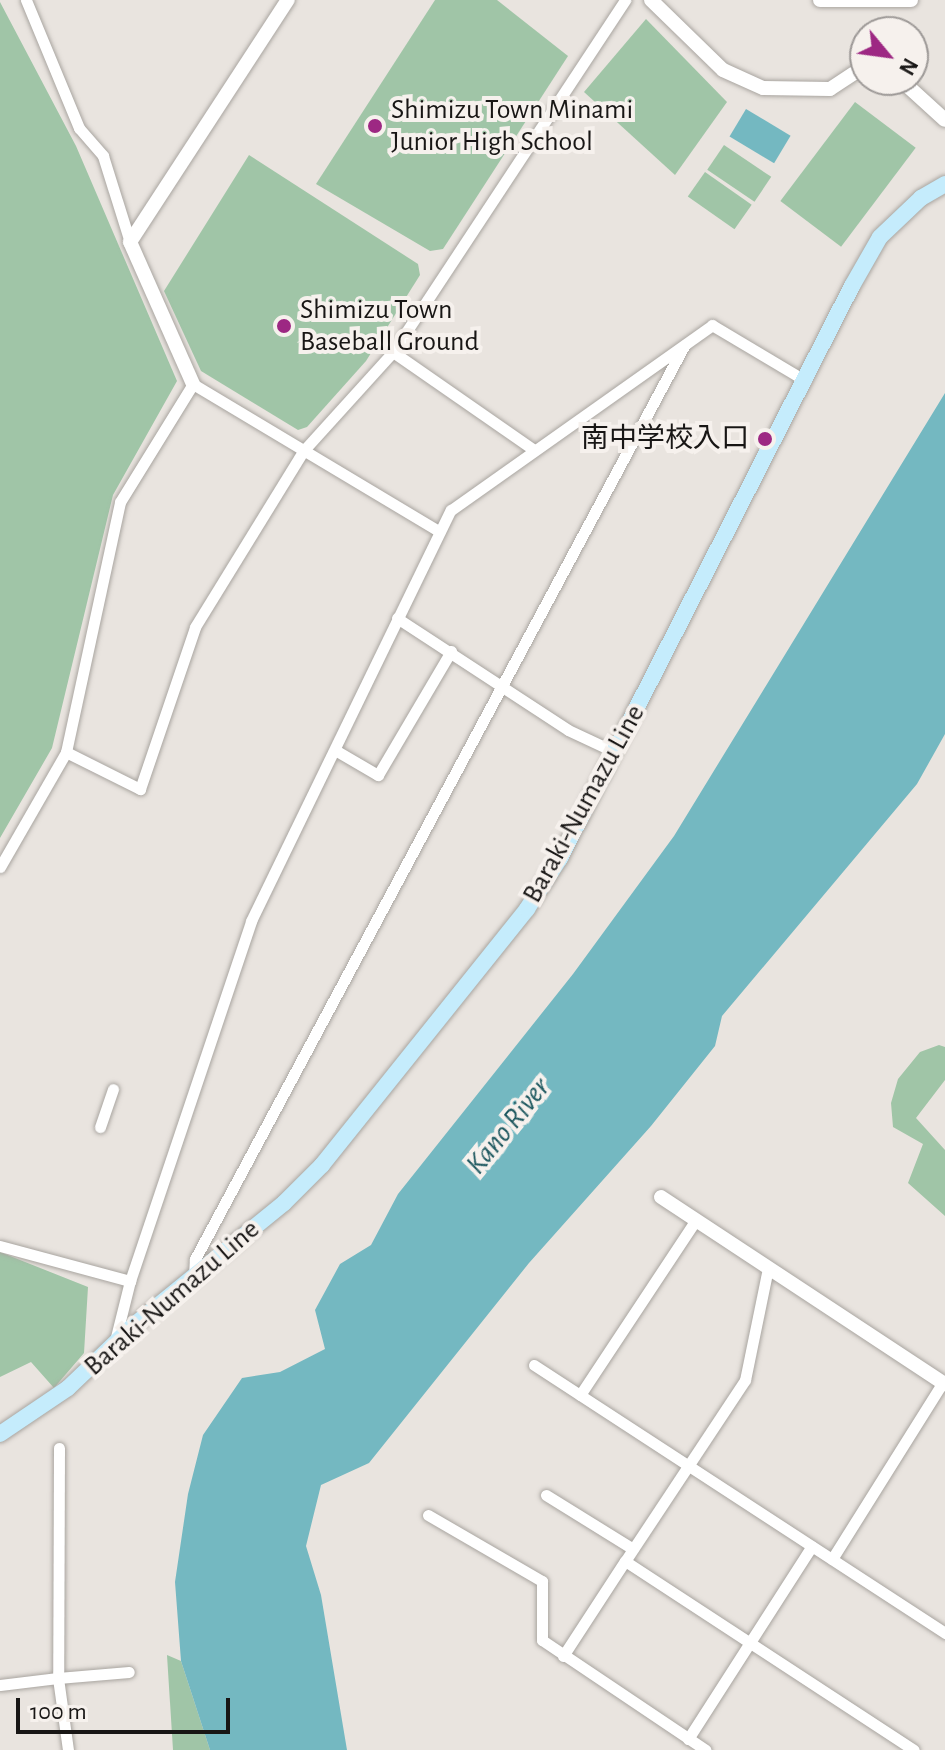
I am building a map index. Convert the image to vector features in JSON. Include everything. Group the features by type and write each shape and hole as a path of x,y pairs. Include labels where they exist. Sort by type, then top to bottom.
{"main road":[{"name":"Baraki-Numazu Line","path":"0,1434 46,1405 322,1165 527,909 560,858 880,237 921,198 945,184"}],"street":[{"path":"26,0 79,128 103,156 130,242 193,384 437,530"},
{"path":"130,242 288,0"},
{"path":"66,752 140,789 195,627 304,450 393,352 625,0"},
{"path":"651,0 723,70 763,88 830,89 849,77"},
{"path":"820,0 911,0"},
{"path":"919,96 945,120"},
{"path":"114,1346 130,1281 251,921 437,530 451,510 712,325 806,381"},
{"path":"194,1276 195,1259 409,866 502,684 686,342"},
{"path":"393,352 534,450"},
{"path":"0,867 66,752 120,502 193,384"},
{"path":"397,618 568,730 615,752"},
{"path":"335,750 378,775 451,651"},
{"path":"100,1127 113,1089"},
{"path":"661,1197 944,1383 832,1559"},
{"path":"580,1395 696,1220"},
{"path":"0,1246 130,1281"},
{"path":"563,1656 745,1380 768,1268"},
{"path":"534,1365 945,1633"},
{"path":"59,1448 58,1678 68,1750"},
{"path":"546,1495 633,1549"},
{"path":"428,1515 542,1581 542,1640 706,1750"},
{"path":"688,1739 812,1546"},
{"path":"625,1561 914,1750"},
{"path":"0,1685 129,1672"}],"green space":[{"path":"435,0 497,0 568,56 443,249 430,251 316,184"},
{"path":"0,2 76,146 177,381 113,495 52,748 0,838"},
{"path":"646,19 727,102 675,175 584,92"},
{"path":"855,102 916,148 841,247 780,201"},
{"path":"724,145 771,177 754,202 707,170"},
{"name":"Shimizu Town Baseball Ground","path":"249,155 418,264 420,275 366,361 307,427 298,430 201,371 164,291"},
{"path":"705,172 752,205 734,229 688,197"},
{"path":"939,1045 945,1047 945,1080 916,1118 945,1150 945,1216 908,1183 923,1144 893,1127 891,1103 898,1079 920,1052"},
{"path":"0,1252 88,1287 84,1353 54,1388 31,1362 0,1377"},
{"path":"167,1655 181,1661 210,1750 173,1750"}],"water":[{"path":"746,109 791,136 774,163 730,136"},
{"name":"Kano River","path":"945,393 945,734 917,784 722,1016 715,1046 651,1126 529,1263 369,1463 321,1485 306,1546 321,1595 347,1750 210,1750 181,1661 175,1582 188,1494 203,1435 242,1378 280,1372 325,1349 315,1310 340,1264 371,1245 398,1194 573,974 674,836"}],"place":[{"name":"Shimizu Town Minami Junior High School","path":"375,126"},
{"name":"Shimizu Town Baseball Ground","path":"284,326"},
{"name":"南中学校入口","path":"765,439"}]}
